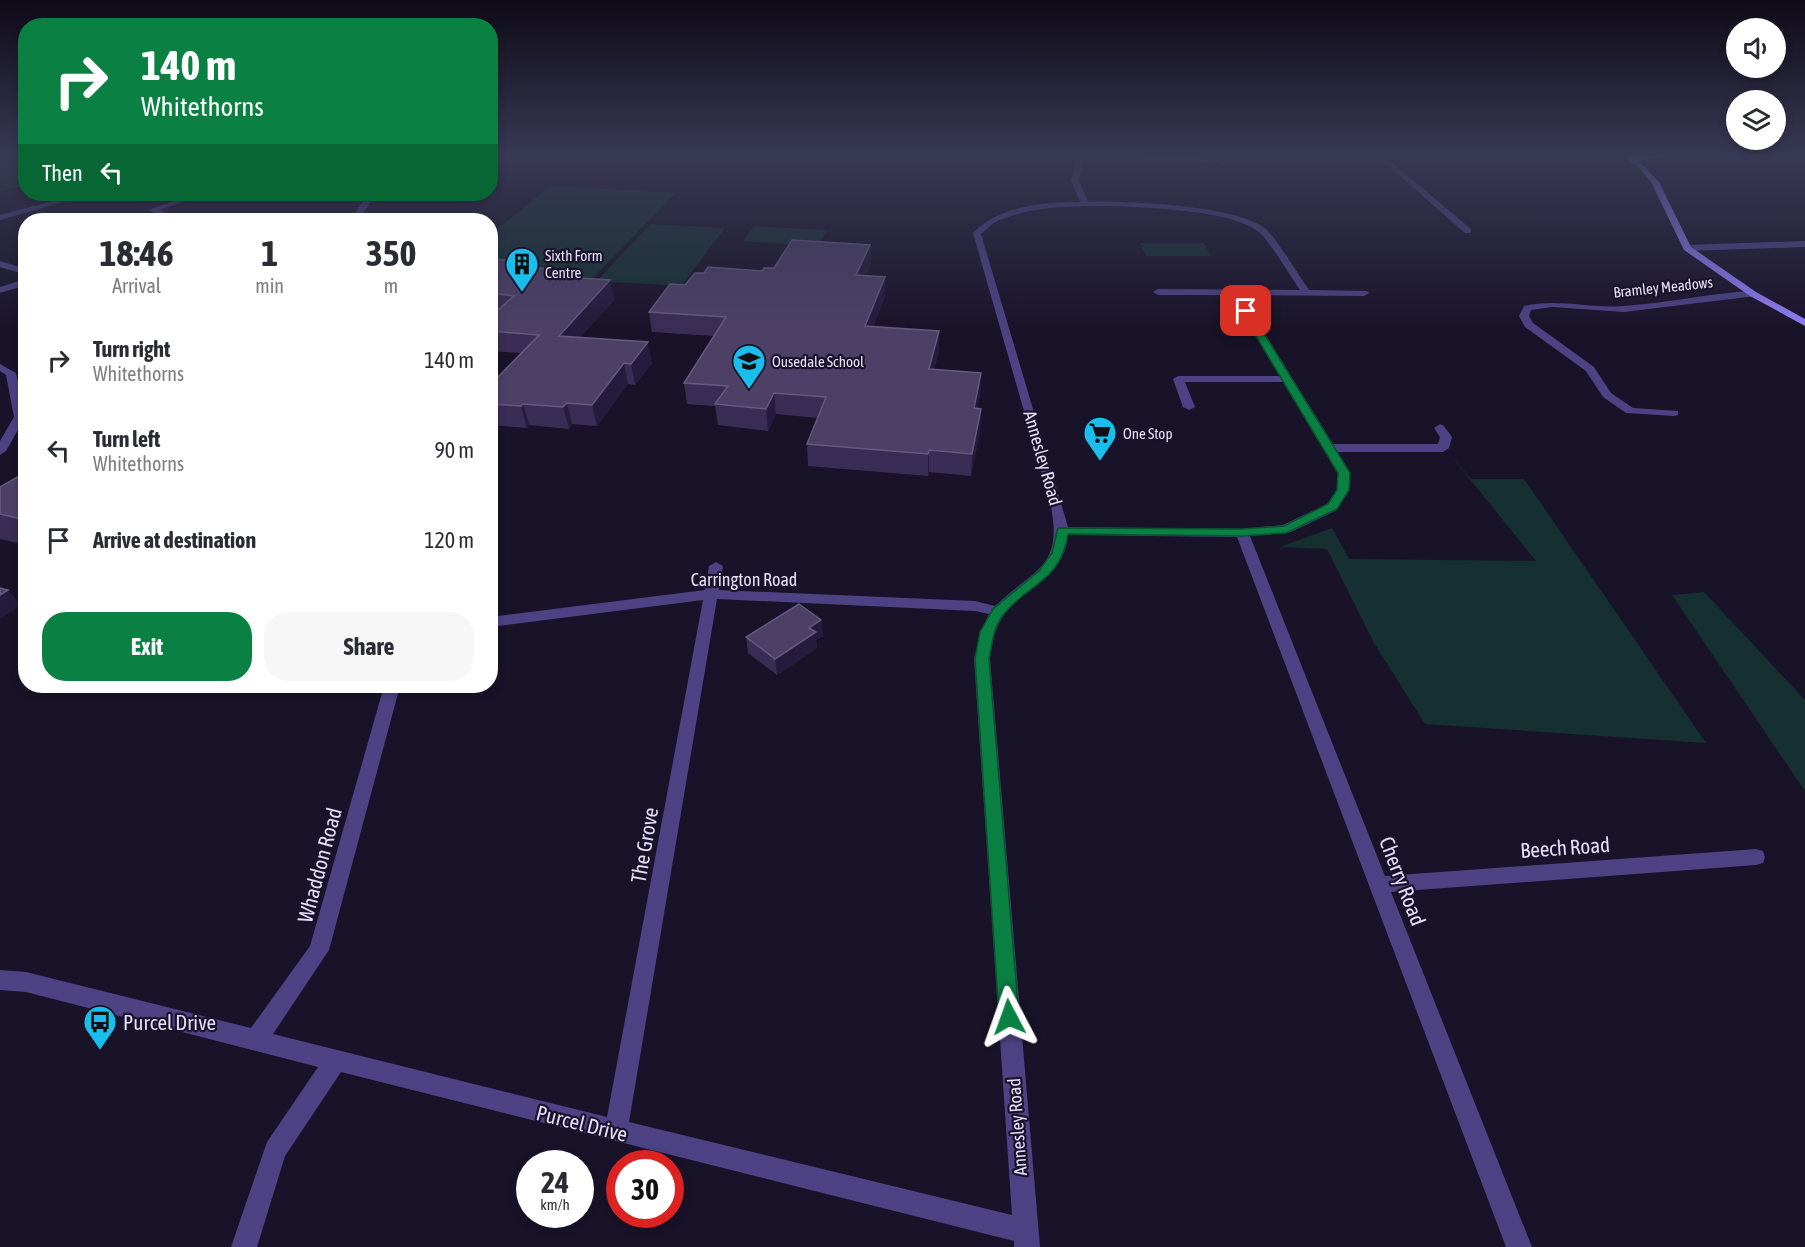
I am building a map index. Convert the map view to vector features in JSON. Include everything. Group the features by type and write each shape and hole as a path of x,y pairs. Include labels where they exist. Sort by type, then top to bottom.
{"street":[{"name":"Annesley Road","path":"1009,214 982,225 978,232 1056,502 1062,531 1058,553 1044,574 998,612 987,632 982,659 1026,1239"},
{"name":"Annesley Road","path":"1217,214 1254,224 1263,231 1306,292"},
{"path":"1448,214 1468,231"},
{"path":"1671,214 1687,248 1754,294 1805,323"},
{"path":"1687,248 1805,244"},
{"path":"0,264 18,269"},
{"path":"0,290 18,284"},
{"path":"1158,292 1364,293"},
{"path":"1062,531 1242,533 1286,529 1332,507 1343,490 1344,473 1235,293"},
{"name":"Bramley Meadows","path":"1674,413 1630,411 1607,395 1590,369 1529,325 1524,316 1527,308 1563,303 1621,309 1754,294"},
{"path":"0,367 10,373 18,408"},
{"path":"1189,407 1178,379 1287,379"},
{"path":"0,451 18,420"},
{"path":"1329,448 1443,448 1446,437 1440,428"},
{"name":"Cherry Road","path":"1242,533 1519,1247"},
{"name":"The Grove","path":"616,1131 716,566"},
{"name":"Carrington Road","path":"498,621 711,594 975,606 998,612"},
{"name":"Whaddon Road","path":"255,1041 319,950 390,693"},
{"name":"Beech Road","path":"1378,885 1756,857"},
{"name":"Purcel Drive","path":"0,980 26,982 616,1131 1026,1239"},
{"path":"244,1247 275,1150 335,1061"}],"green space":[{"path":"516,214 655,214 592,279 498,272 498,228"},
{"path":"650,224 725,228 681,286 597,281"},
{"path":"754,226 827,230 818,246 743,241"},
{"path":"1140,243 1204,243 1211,256 1146,256"},
{"path":"1448,452 1471,479 1524,479 1706,743 1425,724 1374,643 1327,549 1280,547 1332,528 1349,559 1536,561"},
{"path":"1704,592 1805,700 1805,791 1672,595"}],"building":[{"path":"792,240 870,245 856,275 885,277 865,326 939,331 929,369 981,373 974,408 981,409 972,454 929,450 928,454 807,444 826,397 774,393 766,409 715,404 728,386 684,383 726,317 649,312 670,284 685,285 695,273 704,273 708,267 762,271 764,268 774,268"},
{"path":"498,259 526,261 519,267 552,269 545,276 610,280 559,336 648,342 631,364 624,363 592,405 567,403 563,407 498,405 498,377 539,335 498,332 498,310 514,296 498,294"},
{"path":"18,477 18,518 0,514 0,487"},
{"path":"0,588 8,590 0,595"},
{"path":"799,604 821,620 809,628 816,632 775,659 746,637"}],"place":[{"name":"Sixth Form Centre","path":"522,293"},
{"name":"Ousedale School","path":"749,390"},
{"name":"One Stop","path":"1100,462"},
{"name":"Purcel Drive","path":"100,1051"}],"route":[{"path":"1009,1017 982,659 987,632 998,612 1044,574 1058,553 1062,531 1242,533 1286,529 1332,507 1343,490 1344,473 1246,311"}]}
